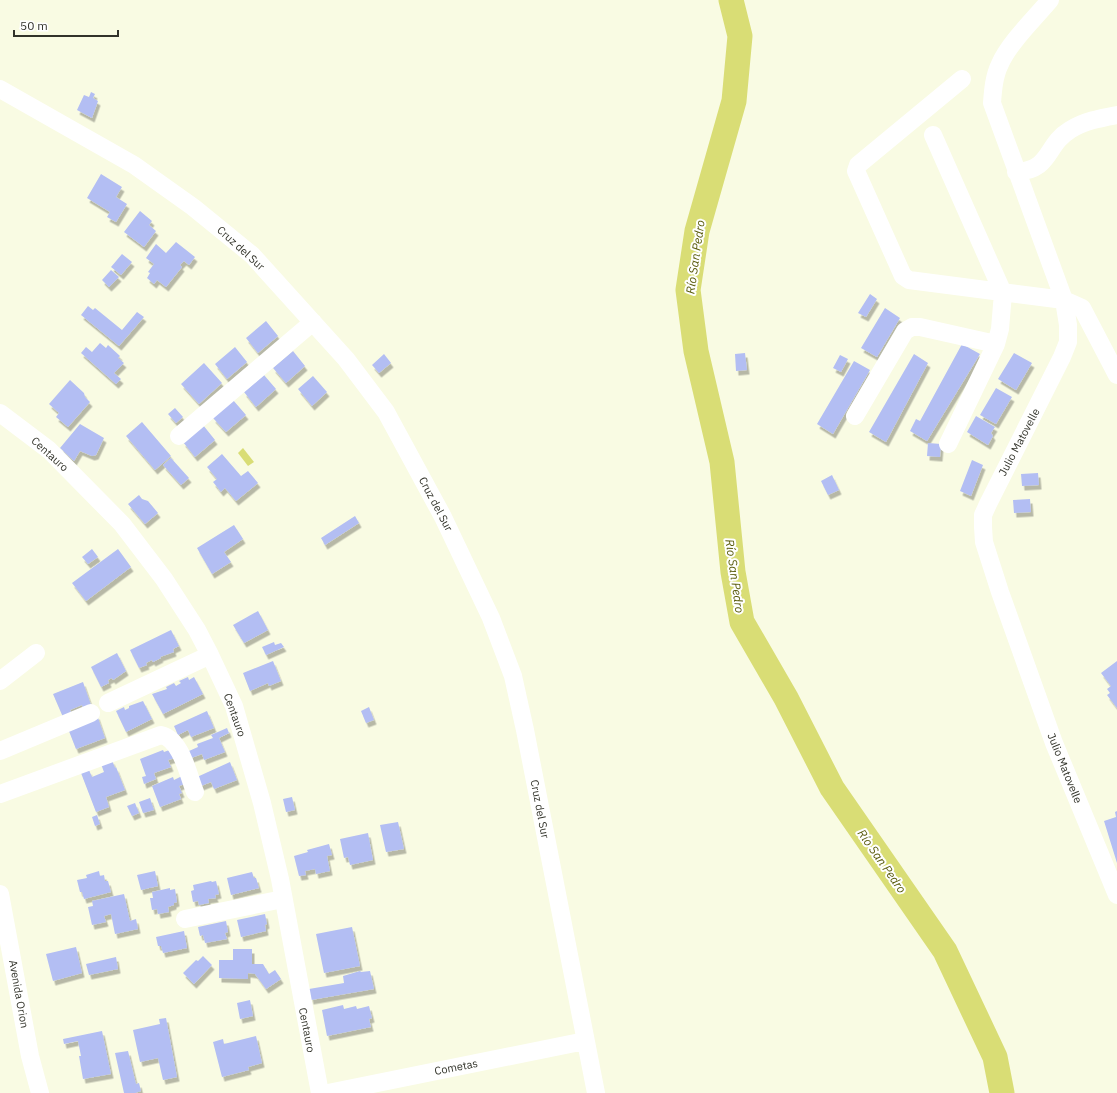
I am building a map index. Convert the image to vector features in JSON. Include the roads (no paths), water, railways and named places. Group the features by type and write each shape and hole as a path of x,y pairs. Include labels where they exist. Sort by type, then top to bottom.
{"street":[{"name":"Julio Matovelle","path":"1050,0 1006,53 1000,64 993,89 992,103 1064,300 1068,342 1056,372 1012,453 983,515 984,542 1054,742 1117,895"},
{"path":"962,79 858,165 856,171 903,276 909,280 1064,300 1082,308 1085,311 1117,375"},
{"name":"Cruz del Sur","path":"0,89 134,165 193,207 252,255 346,359 386,412 443,517 493,625 513,676 525,730 596,1093"},
{"path":"1016,172 1030,171 1043,162 1056,142 1069,130 1088,121 1117,115"},
{"path":"934,134 1002,293 1000,329 996,344 948,444"},
{"path":"179,436 312,322"},
{"path":"855,416 905,331 912,327 920,327 996,344"},
{"name":"Centauro","path":"0,414 49,450 122,524 164,579 197,630 210,655 234,706 262,803 283,899 320,1093"},
{"path":"0,681 36,653"},
{"path":"108,703 210,655"},
{"path":"0,751 91,713"},
{"path":"0,794 161,735 169,736 177,746 195,792"},
{"name":"Avenida Orion","path":"0,894 30,1056 40,1093"},
{"path":"185,920 283,899"},
{"name":"Cometas","path":"328,1093 585,1041"}],"waterway":[{"name":"Río San Pedro","path":"731,0 740,36 734,101 697,231 688,290 696,351 722,462 733,572 742,622 786,698 832,788 945,951 995,1057 1002,1093"}]}
